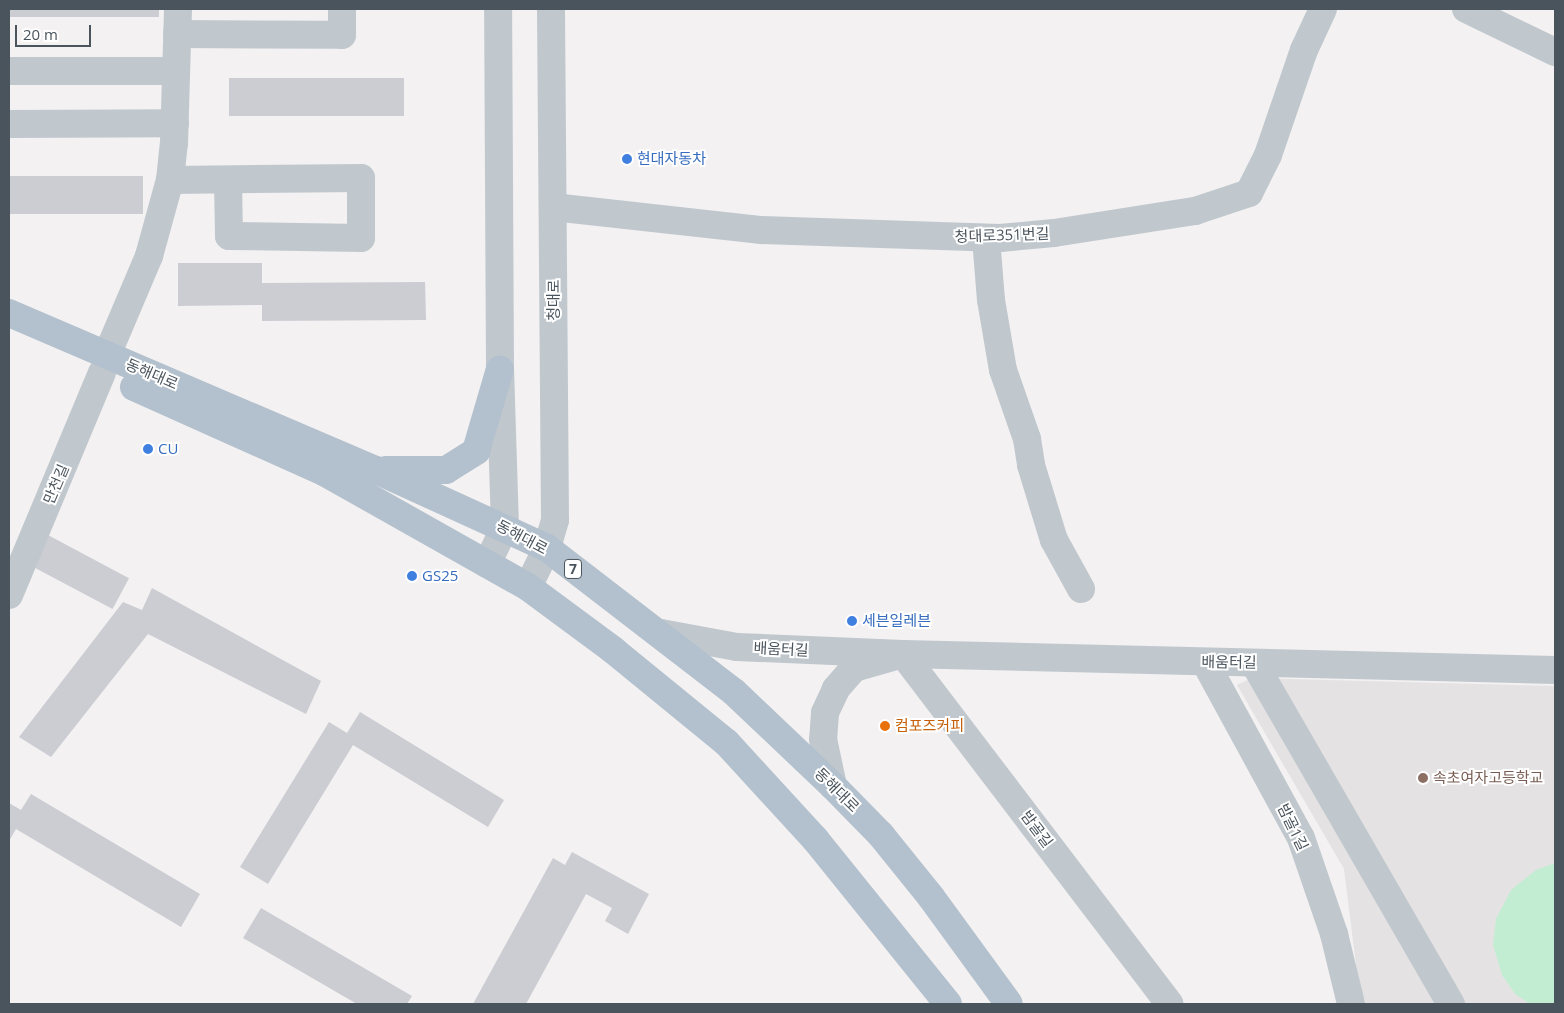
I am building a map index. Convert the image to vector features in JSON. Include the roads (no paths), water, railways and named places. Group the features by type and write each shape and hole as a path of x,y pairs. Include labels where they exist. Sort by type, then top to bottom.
{"main road":[{"name":"동해대로","path":"9,314 105,364 324,472 528,586 613,650 726,742 816,838 948,1004"},
{"name":"동해대로","path":"9,332 105,364 376,470 505,527 547,548 661,633 734,692 833,786 880,835 931,897 1009,1004"},
{"path":"376,470 446,470 476,451 500,370"}],"street":[{"path":"177,21 342,35 342,9"},
{"path":"487,564 505,527 500,370 498,9"},
{"name":"청대로","path":"528,586 547,548 555,520 552,9"},
{"name":"청대로351번길","path":"553,207 760,230 986,238 1109,226 1195,211 1248,193 1268,155 1304,50 1323,9"},
{"path":"1466,9 1555,52"},
{"name":"만천길","path":"9,595 149,256 170,180 175,123 177,21"},
{"path":"9,71 176,71"},
{"path":"9,124 175,123"},
{"path":"170,180 361,178 361,238 229,236 228,180"},
{"path":"986,238 991,300 1003,370 1027,439 1030,465 1054,540 1081,589"},
{"name":"배움터길","path":"661,633 736,647 903,654 1555,670"},
{"name":"배움터길","path":"833,786 823,739 825,713 836,689 854,668 903,654"},
{"name":"밤골길","path":"903,654 1170,1004"},
{"name":"밤골1길","path":"1205,662 1301,838 1334,934 1351,1004"},
{"path":"1254,663 1451,1004"}],"place":[{"name":"현대자동차","path":"627,159"},
{"name":"CU","path":"148,449"},
{"name":"GS25","path":"412,576"},
{"name":"세븐일레븐","path":"852,621"},
{"name":"컴포즈커피","path":"885,726"},
{"name":"속초여자고등학교","path":"1423,778"}]}
